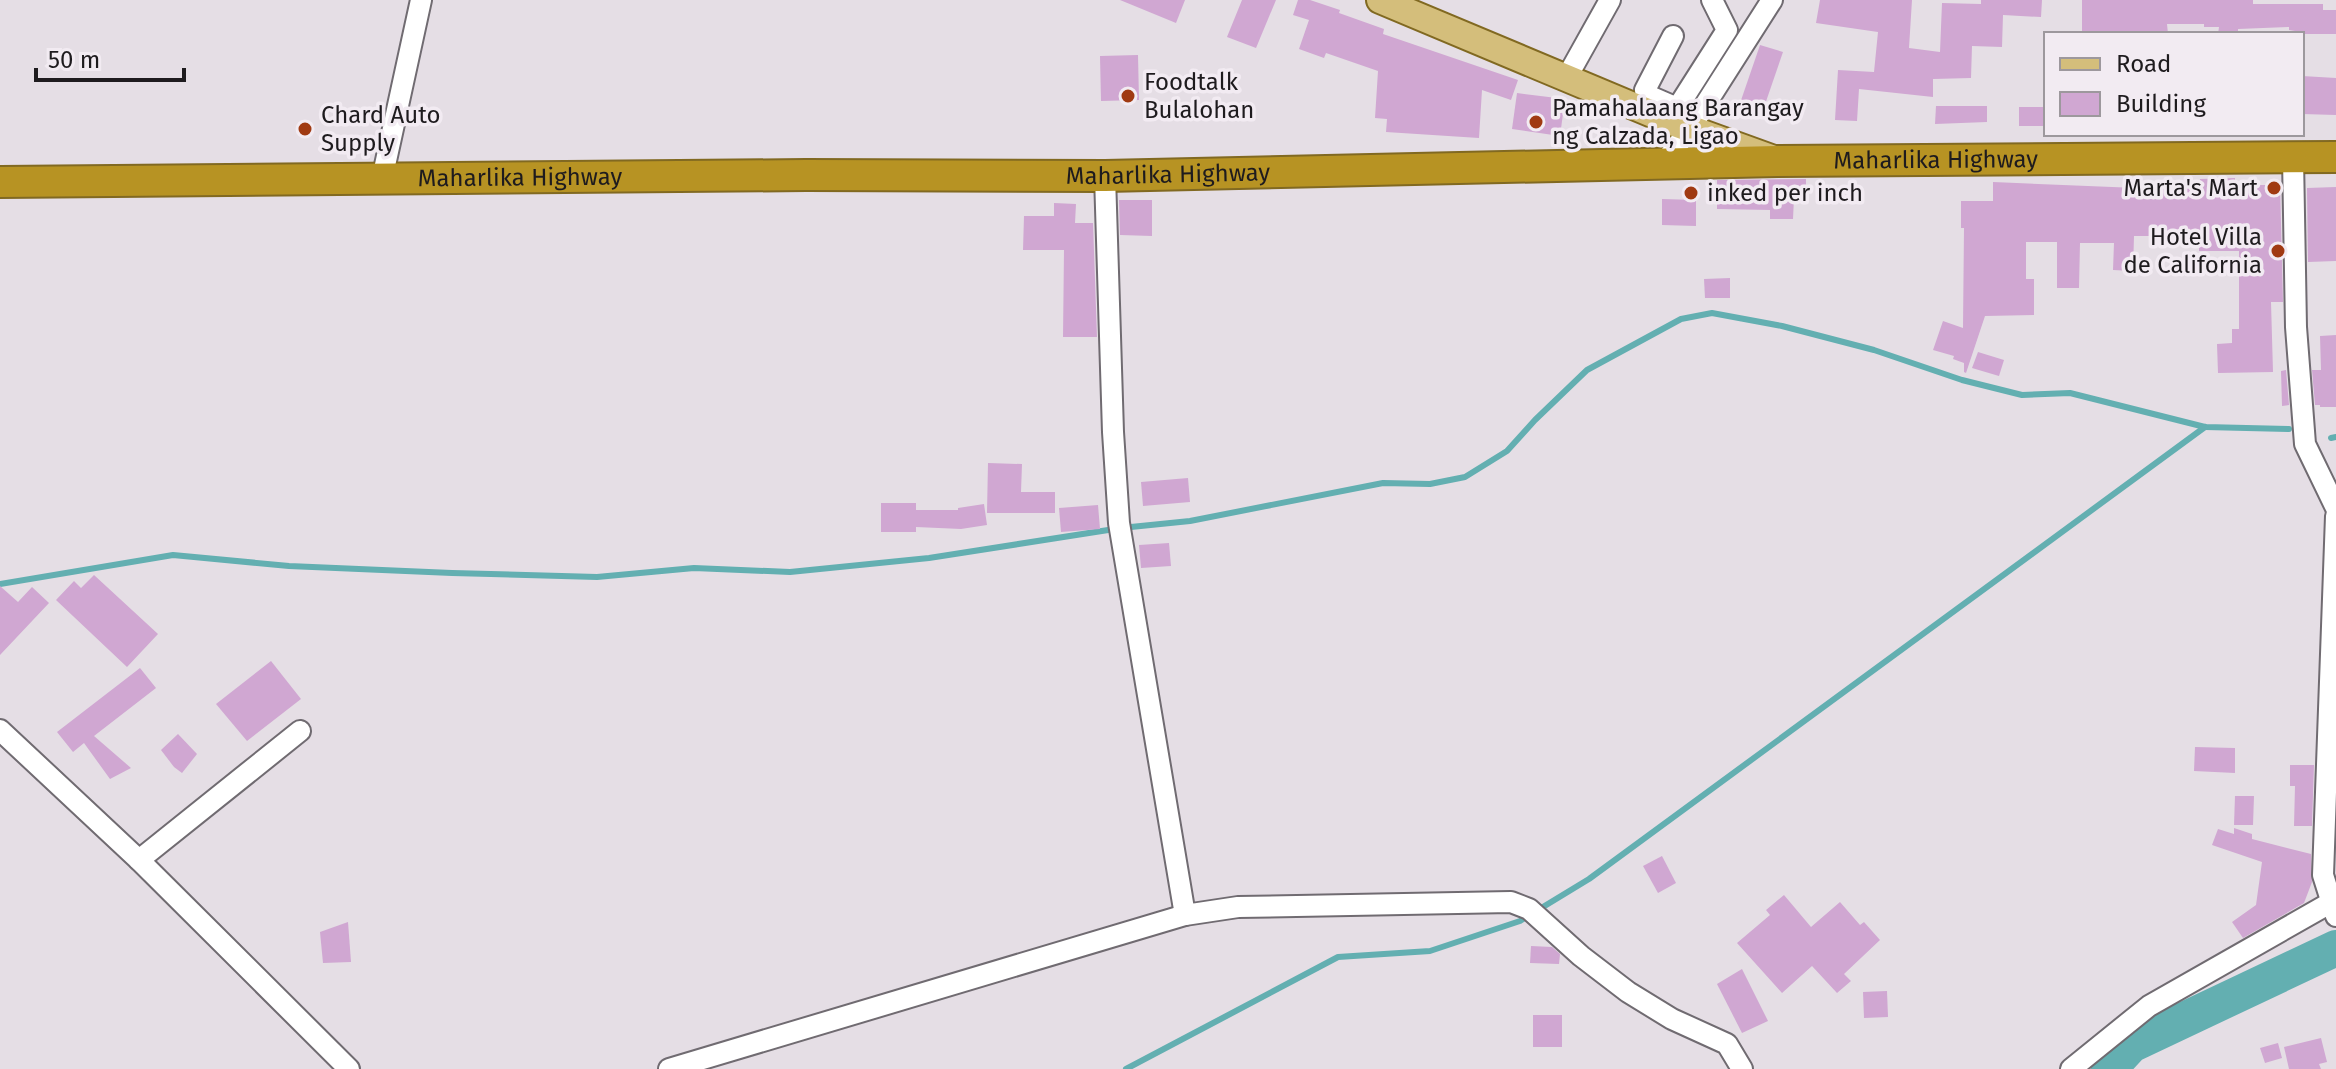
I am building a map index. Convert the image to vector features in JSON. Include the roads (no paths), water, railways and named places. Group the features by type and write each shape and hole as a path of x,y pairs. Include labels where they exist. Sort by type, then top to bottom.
{"highway":[{"name":"Maharlika Highway","path":"0,182 806,175 1105,176 1778,161 2336,157"}],"main road":[{"path":"1380,0 1778,161"}],"street":[{"path":"382,179 421,0"},
{"path":"1567,77 1610,0"},
{"path":"1664,163 1679,119 1727,30 1712,0"},
{"path":"1679,119 1763,3"},
{"path":"1673,36 1645,90 1647,95 1679,119"},
{"path":"2293,158 2296,327 2305,444 2336,508"},
{"path":"1105,176 1119,523 1185,915"},
{"path":"2071,1069 2149,1006 2333,910 2323,875 2336,516"},
{"path":"0,730 139,860 349,1069"},
{"path":"139,860 300,731"},
{"path":"669,1069 1185,915 1238,907 1511,902 1529,909 1628,992 1672,1019 1727,1044 1742,1069"}],"waterway":[{"path":"0,584 173,555 289,566 597,577 694,568 790,572 929,558 1121,528 1190,521 1383,483 1430,484 1465,477 1507,451 1587,370 1681,319 1712,313 1782,326 1874,350 1962,380 2022,395 2070,393 2205,427 2289,429"},
{"path":"1126,1069 1338,957 1430,951 1520,921 1589,879 2205,427"},
{"path":"2331,438 2336,437"},
{"path":"2109,1069 2131,1045 2336,948"}],"place":[{"name":"Foodtalk Bulalohan","path":"1128,96"},
{"name":"Pamahalaang Barangay ng Calzada, Ligao","path":"1536,122"},
{"name":"Chard Auto Supply","path":"305,129"},
{"name":"Marta's Mart","path":"2274,188"},
{"name":"inked per inch","path":"1691,193"},
{"name":"Hotel Villa de California","path":"2278,251"}]}
